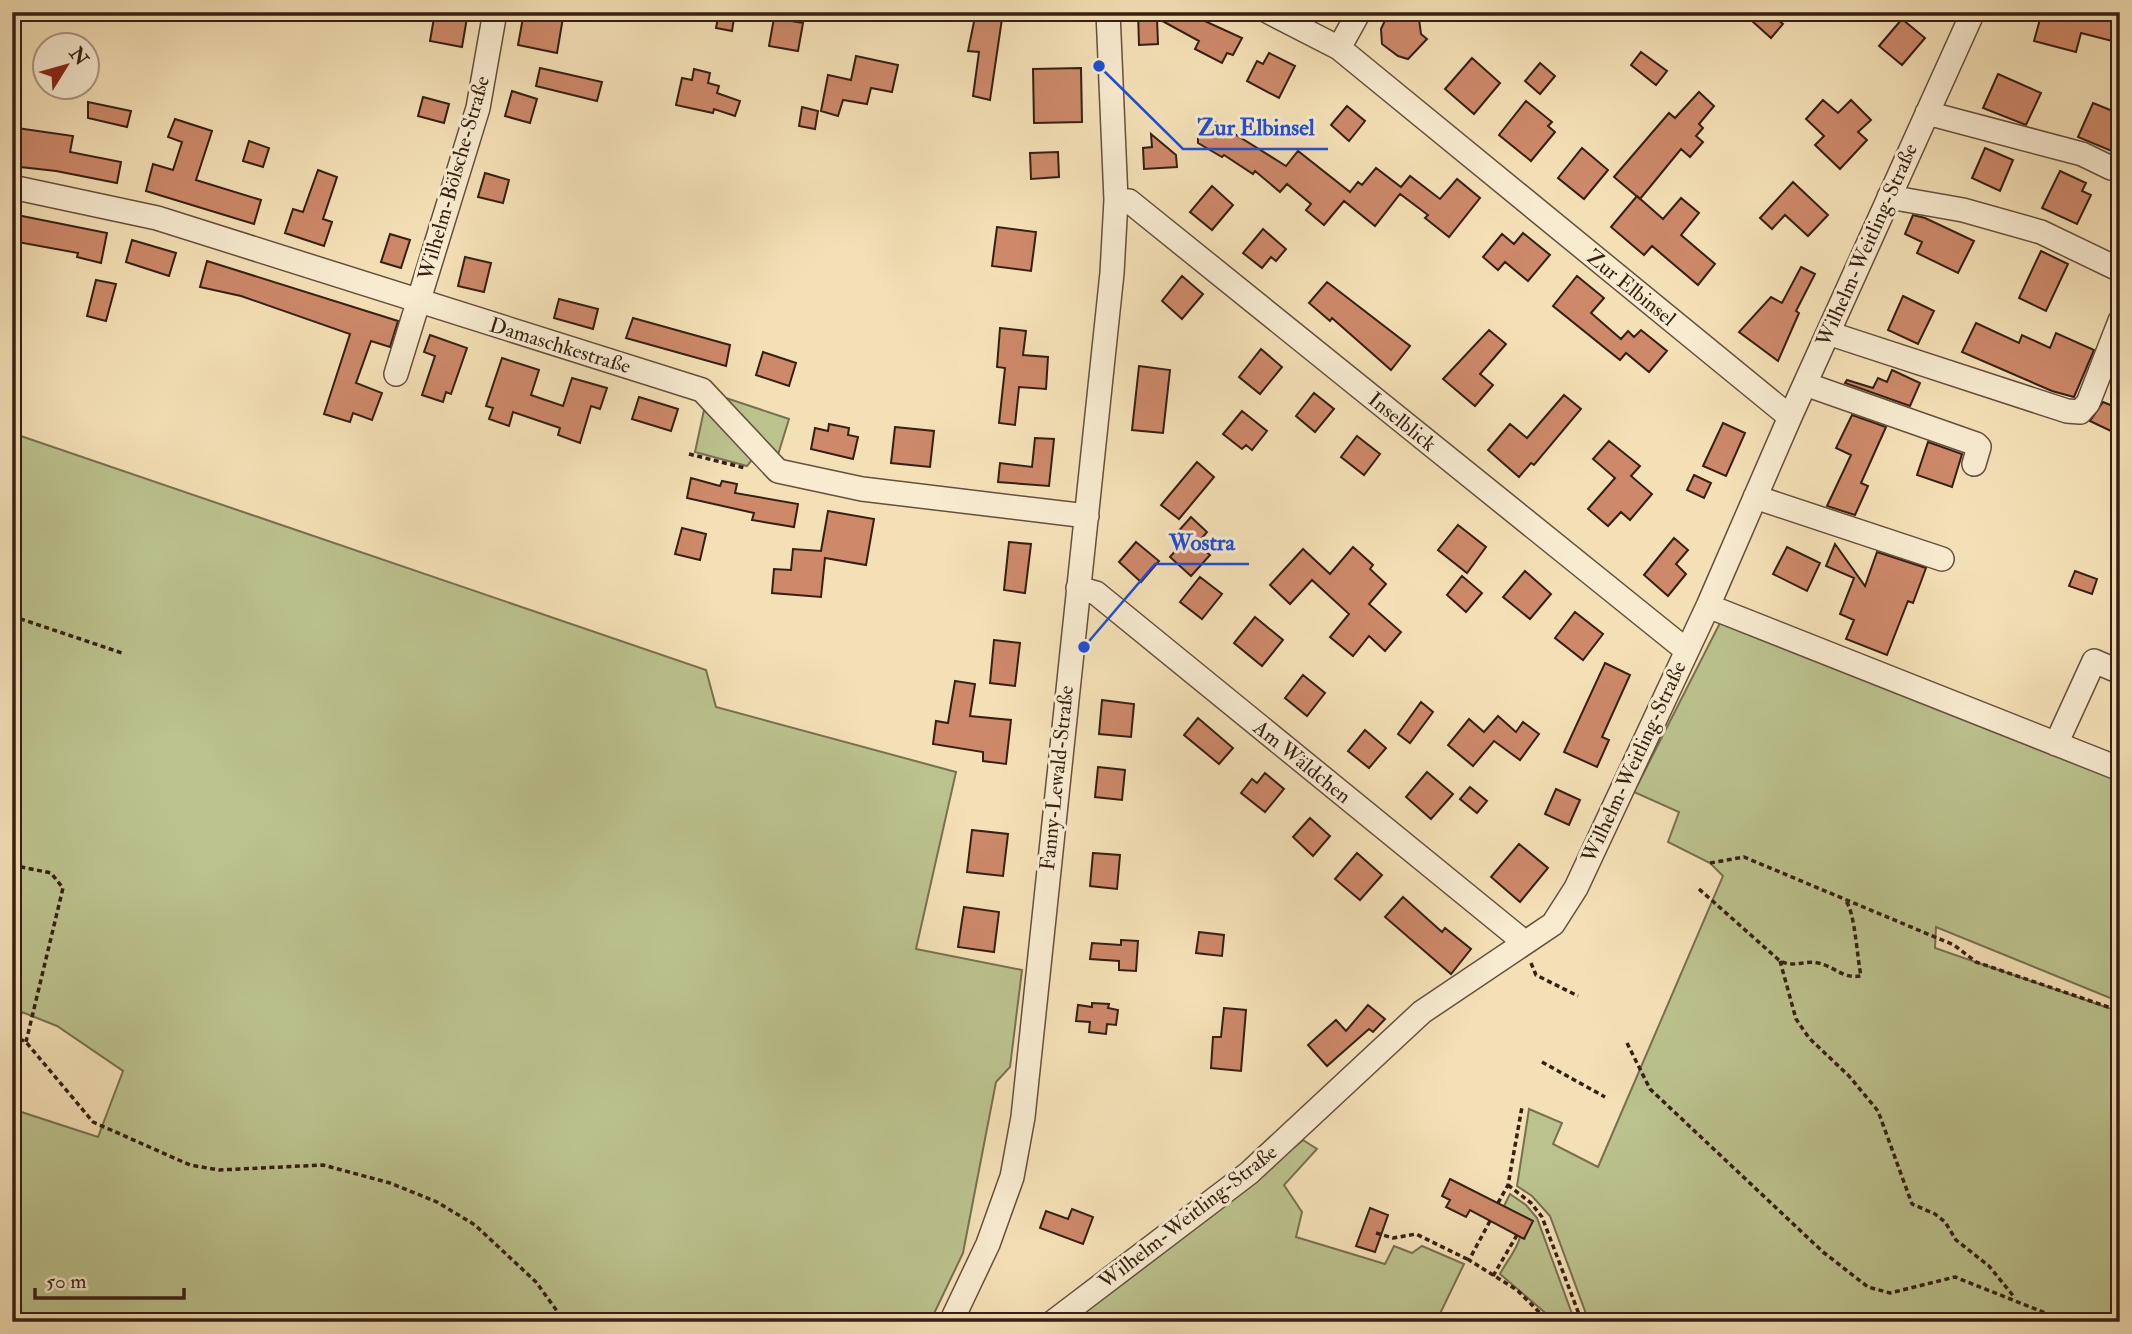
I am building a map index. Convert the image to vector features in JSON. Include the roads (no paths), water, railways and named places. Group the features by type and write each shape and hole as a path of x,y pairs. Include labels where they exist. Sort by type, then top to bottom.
{"street":[{"name":"Wilhelm-Bölsche-Straße","path":"396,373 478,107 495,12"},
{"name":"Fanny-Lewald-Straße","path":"951,1322 988,1244 1012,1177 1023,1117 1112,274 1116,200 1108,12"},
{"name":"Zur Elbinsel","path":"1269,12 1339,48 1790,417"},
{"path":"1339,48 1359,12"},
{"name":"Wilhelm-Weitling-Straße","path":"1052,1322 1249,1173 1422,1012 1523,941 1553,924 1576,888 1708,606 1927,113 1967,15"},
{"path":"1927,113 2082,154 2111,167"},
{"name":"Damaschkestraße","path":"12,187 157,218 702,390 778,471 862,489 1087,516"},
{"path":"1889,197 1963,210 2041,232 2120,270"},
{"name":"Inselblick","path":"1116,200 1129,201 1686,650"},
{"path":"1828,333 1934,370 2067,411 2080,412 2088,403 2120,321"},
{"path":"1805,384 1976,444 1979,447 1974,464"},
{"path":"1755,497 1942,559"},
{"name":"Am Wäldchen","path":"1078,588 1096,593 1523,941"},
{"path":"1708,606 2120,769"},
{"path":"2056,744 2094,662 2120,672"}],"place":[{"name":"Zur Elbinsel","path":"1099,66"},
{"name":"Wostra","path":"1084,647"}]}
